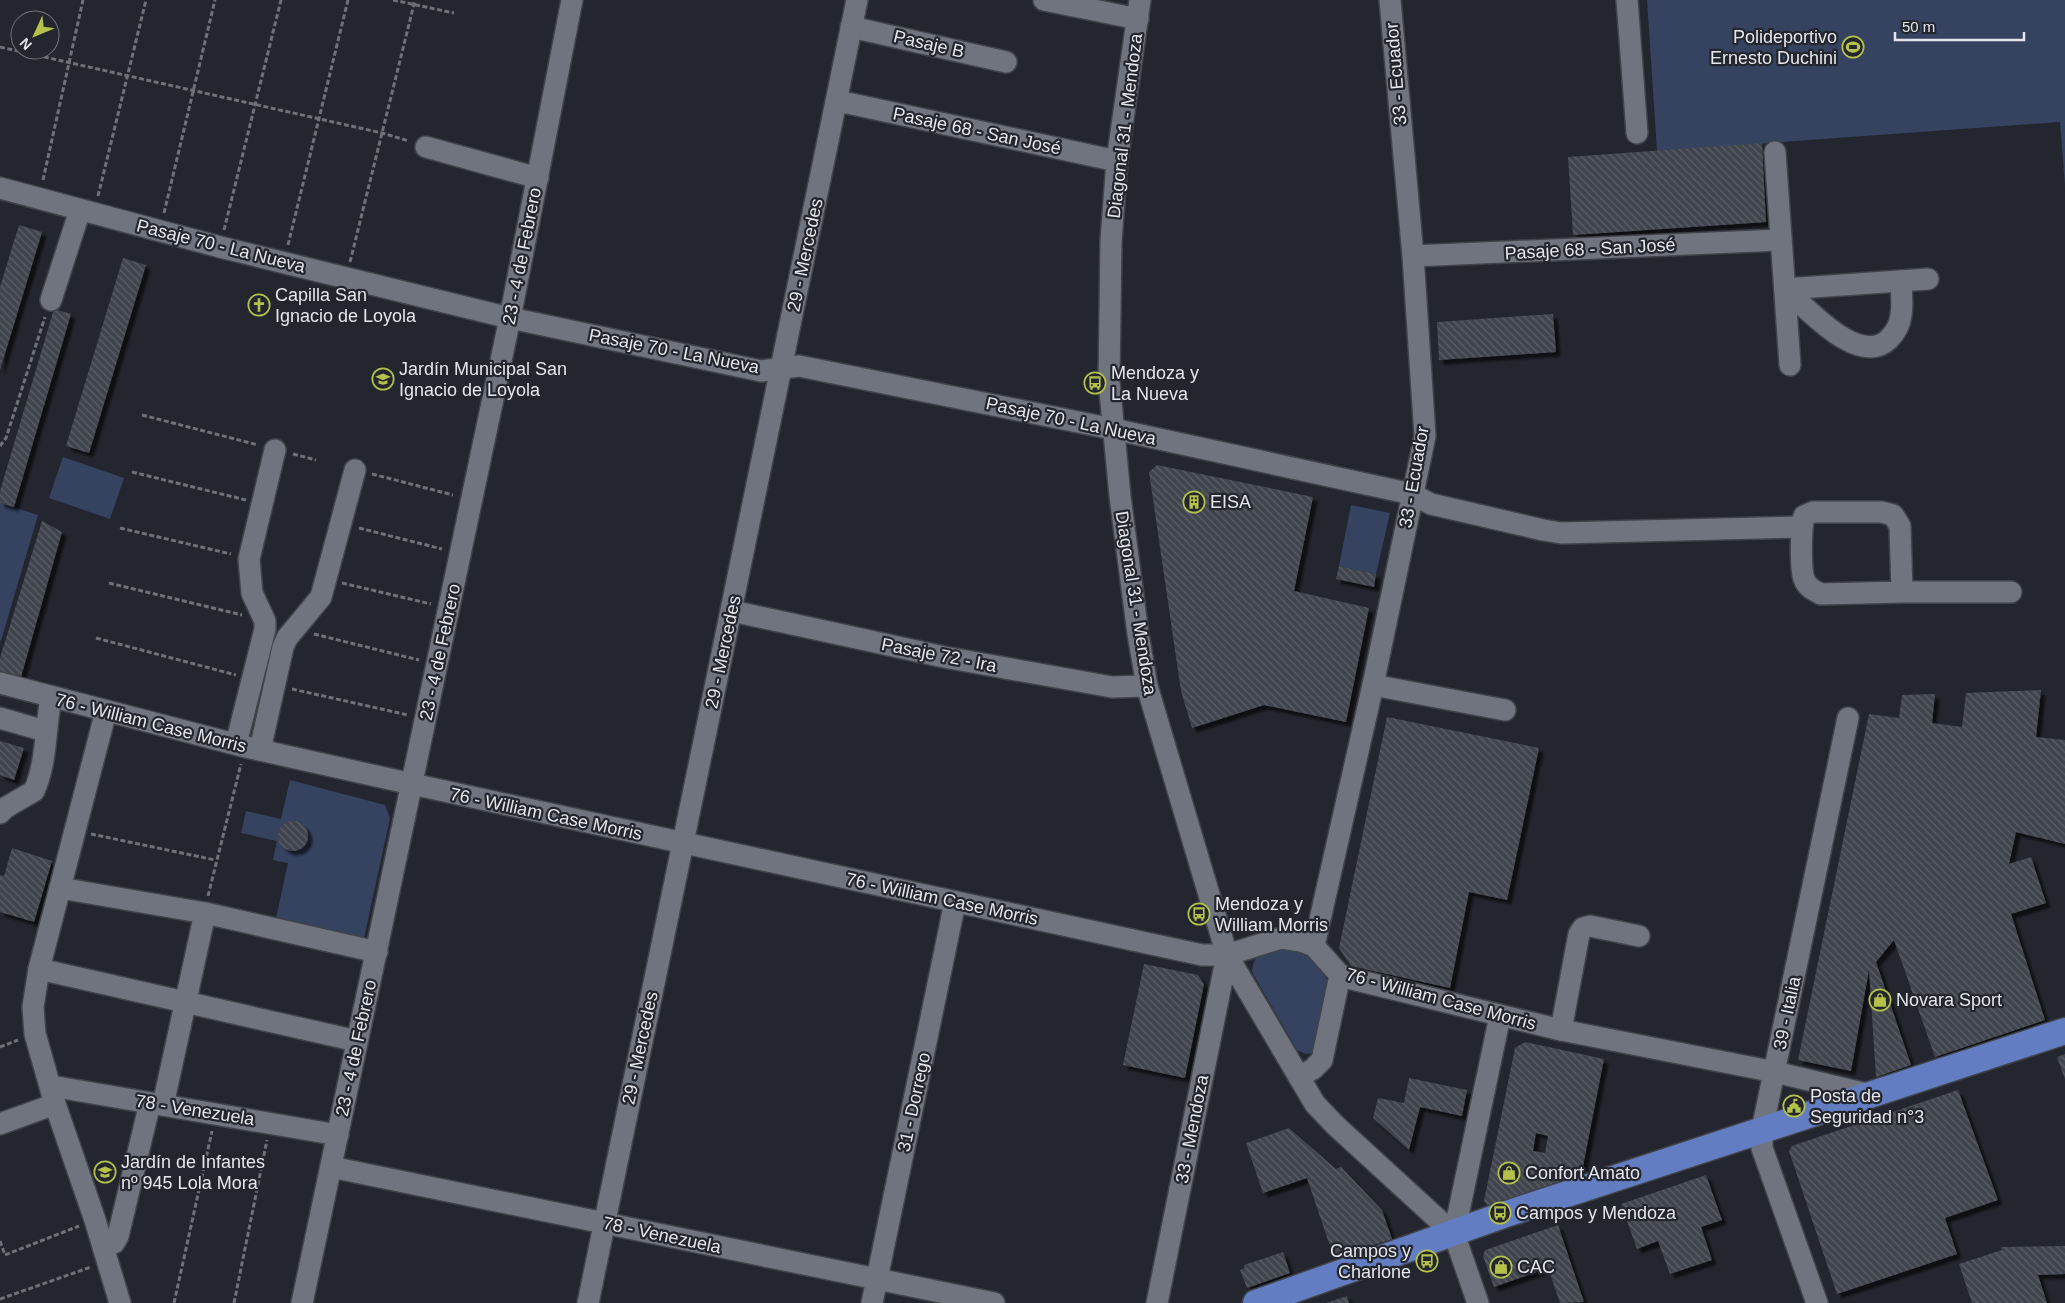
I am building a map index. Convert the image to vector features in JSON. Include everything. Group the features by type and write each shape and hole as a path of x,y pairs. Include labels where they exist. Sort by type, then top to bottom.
{"main road":[{"path":"1256,1303 1506,1214 2065,1031"}],"street":[{"name":"23 - 4 de Febrero","path":"302,1303 510,318 572,0"},
{"name":"29 - Mercedes","path":"588,1303 838,101 857,0"},
{"path":"1044,0 1139,10"},
{"name":"33 - Ecuador","path":"1314,946 1373,685 1425,436 1413,256 1390,0"},
{"path":"1627,0 1637,133"},
{"name":"Diagonal 31 - Mendoza","path":"1139,10 1117,161 1109,311 1109,381 1138,634 1147,686 1227,955 1298,1077 1326,1116 1454,1234"},
{"name":"Pasaje B","path":"851,27 1006,62"},
{"name":"Pasaje 68 - San José","path":"838,101 1117,161"},
{"path":"426,147 538,178"},
{"path":"1775,152 1775,240 1785,289 1790,365"},
{"name":"Pasaje 70 - La Nueva","path":"0,188 220,247 510,318 761,371 798,366 1113,429 1412,494 1431,504 1560,533 1801,527"},
{"path":"51,300 87,212"},
{"name":"Pasaje 68 - San José","path":"1413,256 1775,240"},
{"path":"1785,289 1928,279"},
{"path":"1785,289 1839,336 1850,343 1870,347 1886,342 1898,327 1901,315 1901,281"},
{"path":"247,747 252,679 265,629 265,621 252,593 249,559 275,450"},
{"path":"247,747 275,685 283,647 321,597 355,470"},
{"path":"1902,592 1900,526 1893,515 1881,512 1814,512 1804,516 1801,527 1804,578 1810,589 1821,594 2011,592"},
{"name":"Pasaje 72 - Ira","path":"732,611 962,661 1112,687 1147,686"},
{"name":"76 - William Case Morris","path":"0,683 51,698 247,747 682,844 1202,955 1227,955 1281,938 1301,940 1314,946 1340,975 1561,1030 1775,1072 1871,1095"},
{"path":"1373,685 1505,710"},
{"path":"0,813 34,791 44,757 45,731 51,698"},
{"path":"106,711 34,987 34,1022 53,1095 95,1220 120,1303"},
{"path":"0,718 45,731"},
{"name":"39 - Italia","path":"1818,1303 1762,1148 1762,1130 1848,718"},
{"path":"60,888 205,914 376,952"},
{"name":"31 - Dorrego","path":"872,1303 955,902"},
{"path":"105,1254 118,1236 184,1003 205,914"},
{"path":"1561,1030 1579,934 1583,928 1590,926 1639,936"},
{"name":"33 - Mendoza","path":"1157,1303 1227,955"},
{"path":"39,969 357,1042"},
{"path":"1298,1077 1313,1070 1322,1060 1340,975"},
{"path":"1478,1303 1454,1234 1500,1016"},
{"path":"0,1124 53,1095"},
{"name":"78 - Venezuela","path":"53,1095 156,1104 271,1122 338,1135"},
{"name":"78 - Venezuela","path":"331,1167 994,1303"}],"path":[{"path":"39,200 82,0"},
{"path":"87,212 128,76 146,0"},
{"path":"159,231 215,0"},
{"path":"220,247 281,0"},
{"path":"284,262 348,0"},
{"path":"393,0 414,2 454,13"},
{"path":"346,278 414,2"},
{"path":"0,47 382,133 426,147"},
{"path":"0,446 6,438 51,300"},
{"path":"142,415 316,460"},
{"path":"355,470 454,495"},
{"path":"132,472 262,504"},
{"path":"341,524 443,549"},
{"path":"120,528 249,559"},
{"path":"327,579 431,604"},
{"path":"108,583 265,621"},
{"path":"295,629 420,660"},
{"path":"96,638 252,679"},
{"path":"275,685 408,714"},
{"path":"205,914 216,860 247,747"},
{"path":"76,831 216,860"},
{"path":"174,1303 216,1113"},
{"path":"234,1303 271,1122"},
{"path":"0,1241 5,1255 95,1220"},
{"path":"0,1299 105,1254"}],"shaded area":[{"name":"Polideportivo Ernesto Duchini","path":"1647,0 2065,0 2065,186 2060,122 1657,151"},
{"path":"63,457 124,478 110,519 49,498"},
{"path":"0,503 38,515 1,641 0,640"},
{"path":"1351,505 1390,513 1376,574 1339,566"},
{"path":"290,780 385,805 390,818 364,938 276,918 288,863 273,860 277,841 241,833 246,811 281,819"},
{"path":"1275,946 1306,952 1320,963 1331,990 1314,1053 1306,1054 1297,1050 1252,972 1256,958"}],"building":[{"path":"1762,143 1766,222 1573,235 1568,157"},
{"path":"19,225 42,232 0,370 0,287"},
{"path":"123,258 146,265 89,453 66,446"},
{"path":"54,309 71,314 14,507 0,503 0,491"},
{"path":"1553,314 1556,352 1439,360 1437,322"},
{"path":"1157,465 1313,497 1294,591 1369,608 1346,722 1264,705 1192,728 1181,691 1149,472"},
{"path":"42,521 62,532 21,677 0,674 0,658"},
{"path":"1339,566 1376,574 1374,587 1336,579"},
{"path":"2041,690 2036,737 2065,740 2065,844 2016,832 2009,864 2031,857 2046,903 2011,914 2045,1020 1935,1057 1894,940 1876,962 1911,1065 1876,1077 1869,970 1851,1071 1798,1060 1869,714 1899,718 1902,695 1935,694 1932,723 1962,727 1966,693"},
{"path":"1387,717 1539,748 1507,900 1469,892 1450,988 1351,966 1339,948"},
{"path":"0,741 24,748 14,780 0,775"},
{"path":"293,821 299,822 307,830 307,842 299,850 293,851 287,850 279,842 278,836 279,830 287,822"},
{"path":"12,848 52,861 34,922 0,912 0,875 4,876"},
{"path":"1144,964 1198,975 1204,984 1185,1078 1123,1065"},
{"path":"1525,1042 1604,1059 1581,1176 1489,1207 1484,1201 1515,1048","holes":["1536,1133 1548,1136 1545,1153 1533,1151"]},
{"path":"2065,1054 2065,1079 2057,1057"},
{"path":"1409,1078 1467,1090 1462,1116 1420,1107 1409,1150 1373,1118 1378,1098 1404,1103"},
{"path":"1958,1090 1998,1200 1945,1218 1957,1254 1837,1294 1789,1151 1792,1146"},
{"name":"Posta de Seguridad n°3","path":"1802,1097 1806,1107 1785,1114 1782,1104"},
{"path":"1289,1128 1336,1169 1341,1167 1382,1210 1392,1239 1334,1258 1307,1178 1263,1193 1246,1143"},
{"path":"1706,1175 1722,1220 1701,1227 1712,1260 1670,1274 1658,1241 1637,1249 1621,1204"},
{"path":"1558,1225 1584,1302 1560,1303 1548,1268 1494,1287 1483,1256 1485,1250"},
{"path":"2065,1246 2065,1274 2038,1275 2047,1303 1972,1303 1959,1264 2002,1250 2001,1247"},
{"path":"1283,1252 1290,1273 1247,1288 1240,1270 1245,1268 1244,1265"},
{"path":"1347,1296 1349,1303 1326,1303"}],"place":[{"name":"Polideportivo Ernesto Duchini","path":"1853,47"},
{"name":"Capilla San Ignacio de Loyola","path":"259,305"},
{"name":"Jardín Municipal San Ignacio de Loyola","path":"383,379"},
{"name":"Mendoza y La Nueva","path":"1095,383"},
{"name":"EISA","path":"1194,502"},
{"name":"Mendoza y William Morris","path":"1199,914"},
{"name":"Novara Sport","path":"1880,1000"},
{"name":"Posta de Seguridad n°3","path":"1794,1106"},
{"name":"Jardín de Infantes nº 945 Lola Mora","path":"105,1172"},
{"name":"Confort Amato","path":"1509,1173"},
{"name":"Campos y Mendoza","path":"1500,1213"},
{"name":"Campos y Charlone","path":"1427,1261"},
{"name":"CAC","path":"1501,1267"}]}
